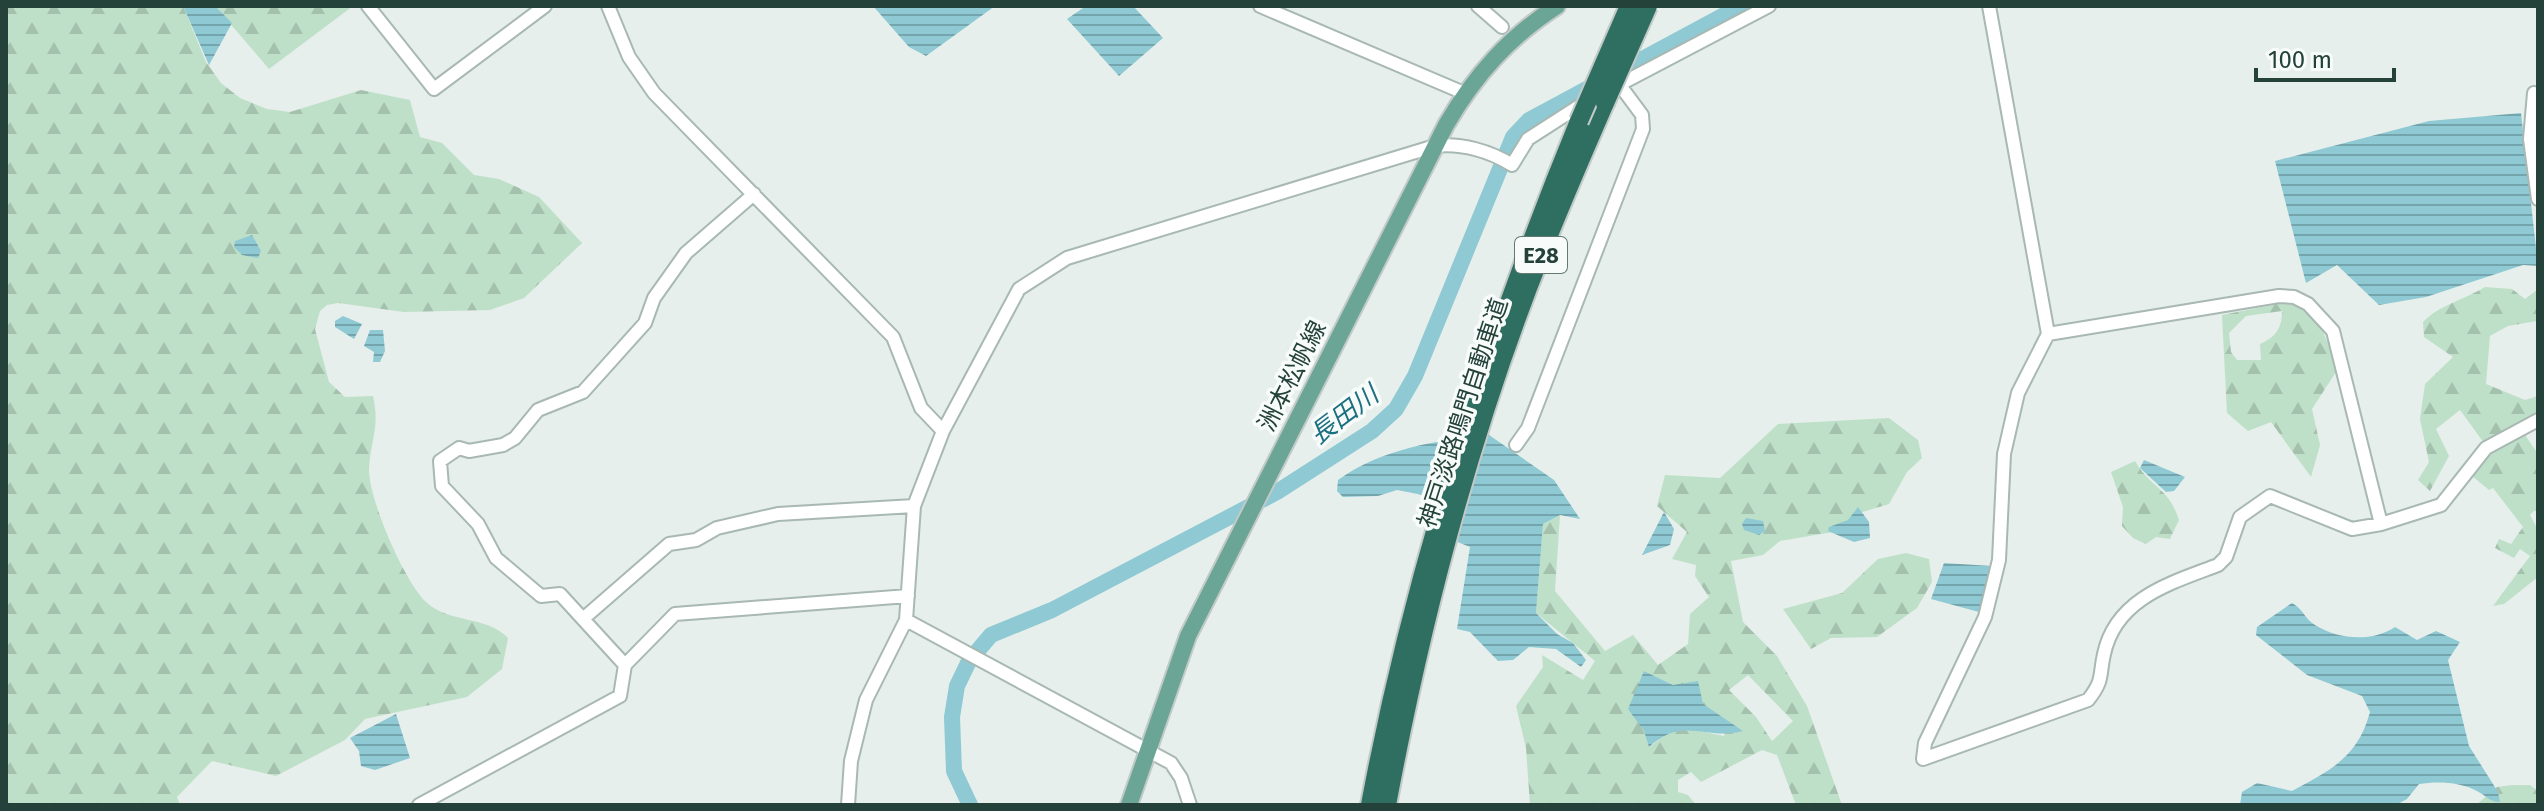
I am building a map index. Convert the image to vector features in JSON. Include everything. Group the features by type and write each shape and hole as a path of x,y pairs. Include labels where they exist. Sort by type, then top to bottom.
{"highway":[{"name":"神戸淡路鳴門自動車道","path":"1370,805 1436,548 1527,249 1629,6"},
{"name":"神戸淡路鳴門自動車道","path":"1479,406 1648,6"},
{"name":"神戸淡路鳴門自動車道","path":"1387,805 1436,548"}],"main road":[{"name":"洲本松帆線","path":"1129,805 1188,636 1435,146 1464,93 1513,38 1557,6"}],"street":[{"path":"368,6 434,89 545,6"},
{"path":"608,6 629,57 654,93 893,337 921,408 943,431"},
{"path":"1260,6 1464,93"},
{"path":"1478,6 1502,27"},
{"path":"848,805 851,761 866,700 906,620 914,506 943,431 1019,289 1054,264 1435,146 1450,144 1495,154 1512,165 1528,139 1559,116 1769,6"},
{"path":"1989,6 2048,334 2018,393 2004,454 1999,560 1985,617 1925,743 1923,759 2088,700 2101,683 2104,653 2132,603 2218,565 2226,557 2240,517 2270,496 2352,529 2381,524 2441,505 2486,448 2538,420"},
{"path":"1516,445 1528,428 1643,129 1642,115 1619,84"},
{"path":"2534,93 2530,139 2538,199"},
{"path":"625,665 560,594 541,596 496,558 478,524 442,486 440,461 459,448 469,451 503,445 515,438 538,410 583,392 645,323 654,298 686,253 754,194"},
{"path":"2048,334 2279,296 2294,297 2308,304 2333,331 2381,524"},
{"path":"584,618 669,544 696,540 717,528 778,514 914,506"},
{"path":"419,805 620,696 625,665 675,614 908,596"},
{"path":"906,620 1171,763 1181,778 1190,805"}],"green space":[{"path":"6,6 183,6 206,62 221,83 240,98 267,109 290,112 361,90 410,100 420,137 442,143 474,175 499,179 539,197 582,243 524,298 490,310 404,312 338,303 327,305 320,311 315,329 329,382 345,397 373,396 375,425 370,482 398,558 417,591 436,609 489,626 508,638 502,669 467,697 365,719 345,740 276,776 212,761 177,797 180,805 6,805"},
{"path":"215,6 353,6 269,69"},
{"path":"2485,287 2512,289 2525,299 2538,289 2537,321 2508,326 2490,336 2486,384 2525,400 2538,396 2538,418 2519,426 2538,454 2538,514 2535,510 2530,515 2538,530 2538,577 2504,604 2493,606 2530,556 2520,549 2514,558 2495,548 2499,539 2511,544 2523,527 2493,488 2489,490 2472,476 2484,443 2460,410 2436,429 2449,456 2430,491 2418,480 2429,462 2420,419 2425,384 2453,357 2424,337 2423,322 2436,311"},
{"path":"2288,302 2309,315 2322,330 2336,372 2312,409 2320,445 2311,477 2271,422 2248,431 2227,413 2222,315","holes":["2282,311 2277,331 2260,344 2261,360 2237,360 2231,352 2229,333 2246,316"]},
{"path":"1889,418 1918,440 1922,458 1907,472 1889,504 1856,514 1839,531 1780,541 1763,555 1731,561 1743,622 1777,656 1807,706 1842,805 1796,805 1777,755 1762,750 1701,782 1691,772 1678,780 1678,792 1688,795 1696,805 1530,805 1526,748 1516,706 1543,667 1542,655 1583,680 1595,661 1536,613 1543,524 1560,515 1555,591 1605,651 1633,635 1658,665 1688,644 1690,614 1709,597 1695,576 1696,565 1672,559 1687,532 1657,506 1665,475 1720,478 1778,424","holes":["1644,671 1673,685 1727,722 1724,736 1693,730 1677,731 1650,747 1644,731","1748,675 1793,721 1772,741 1756,717 1729,690"]},
{"path":"2135,461 2175,509 2179,520 2170,539 2156,537 2146,544 2133,538 2122,526 2123,507 2111,472"},
{"path":"1906,553 1929,559 1932,582 1917,608 1877,637 1831,638 1811,649 1783,609 1842,593 1878,559"},
{"path":"2530,785 2538,791 2538,805 2476,805 2497,787"}],"water":[{"path":"183,6 215,6 232,23 209,65"},
{"path":"873,6 995,6 926,56 909,47"},
{"path":"1086,6 1133,6 1163,38 1119,76 1067,19"},
{"path":"2521,113 2538,266 2523,265 2426,297 2379,305 2337,265 2306,283 2275,161 2429,121"},
{"path":"252,235 261,251 258,258 242,255 234,247 235,241"},
{"path":"343,316 362,324 354,339 335,327 335,321"},
{"path":"370,330 383,330 385,351 380,362 373,362 374,352 364,346"},
{"path":"1489,435 1554,480 1580,519 1560,515 1543,524 1536,613 1557,634 1573,643 1586,660 1581,667 1556,649 1529,647 1513,660 1498,661 1470,632 1457,629 1470,547 1451,539 1440,530 1428,496 1397,490 1378,496 1343,497 1337,491 1338,480 1391,453 1430,443"},
{"path":"2144,460 2185,477 2174,491 2166,492 2140,468"},
{"path":"1858,507 1869,522 1870,538 1854,542 1828,531 1829,527 1848,520"},
{"path":"1664,512 1674,529 1670,545 1642,555"},
{"path":"1746,518 1763,521 1765,531 1759,535 1744,530 1742,524"},
{"path":"1944,563 1992,566 1979,612 1931,599"},
{"path":"2292,603 2312,623 2335,634 2366,637 2395,627 2417,640 2436,631 2460,642 2448,660 2469,746 2498,792 2500,802 2464,786 2433,783 2419,784 2407,799 2396,805 2240,805 2242,792 2257,783 2292,791 2331,769 2358,740 2370,712 2362,696 2307,675 2256,635 2257,627"},
{"path":"1644,671 1673,685 1698,681 1703,704 1743,731 1673,732 1649,747 1644,731 1628,709"},
{"path":"396,714 410,758 375,770 361,766 359,751 350,738"}],"waterway":[{"name":"長田川","path":"970,805 954,771 952,717 957,686 969,661 991,635 1052,610 1277,492 1372,431 1396,409 1415,376 1513,137 1529,120 1741,6"}]}
